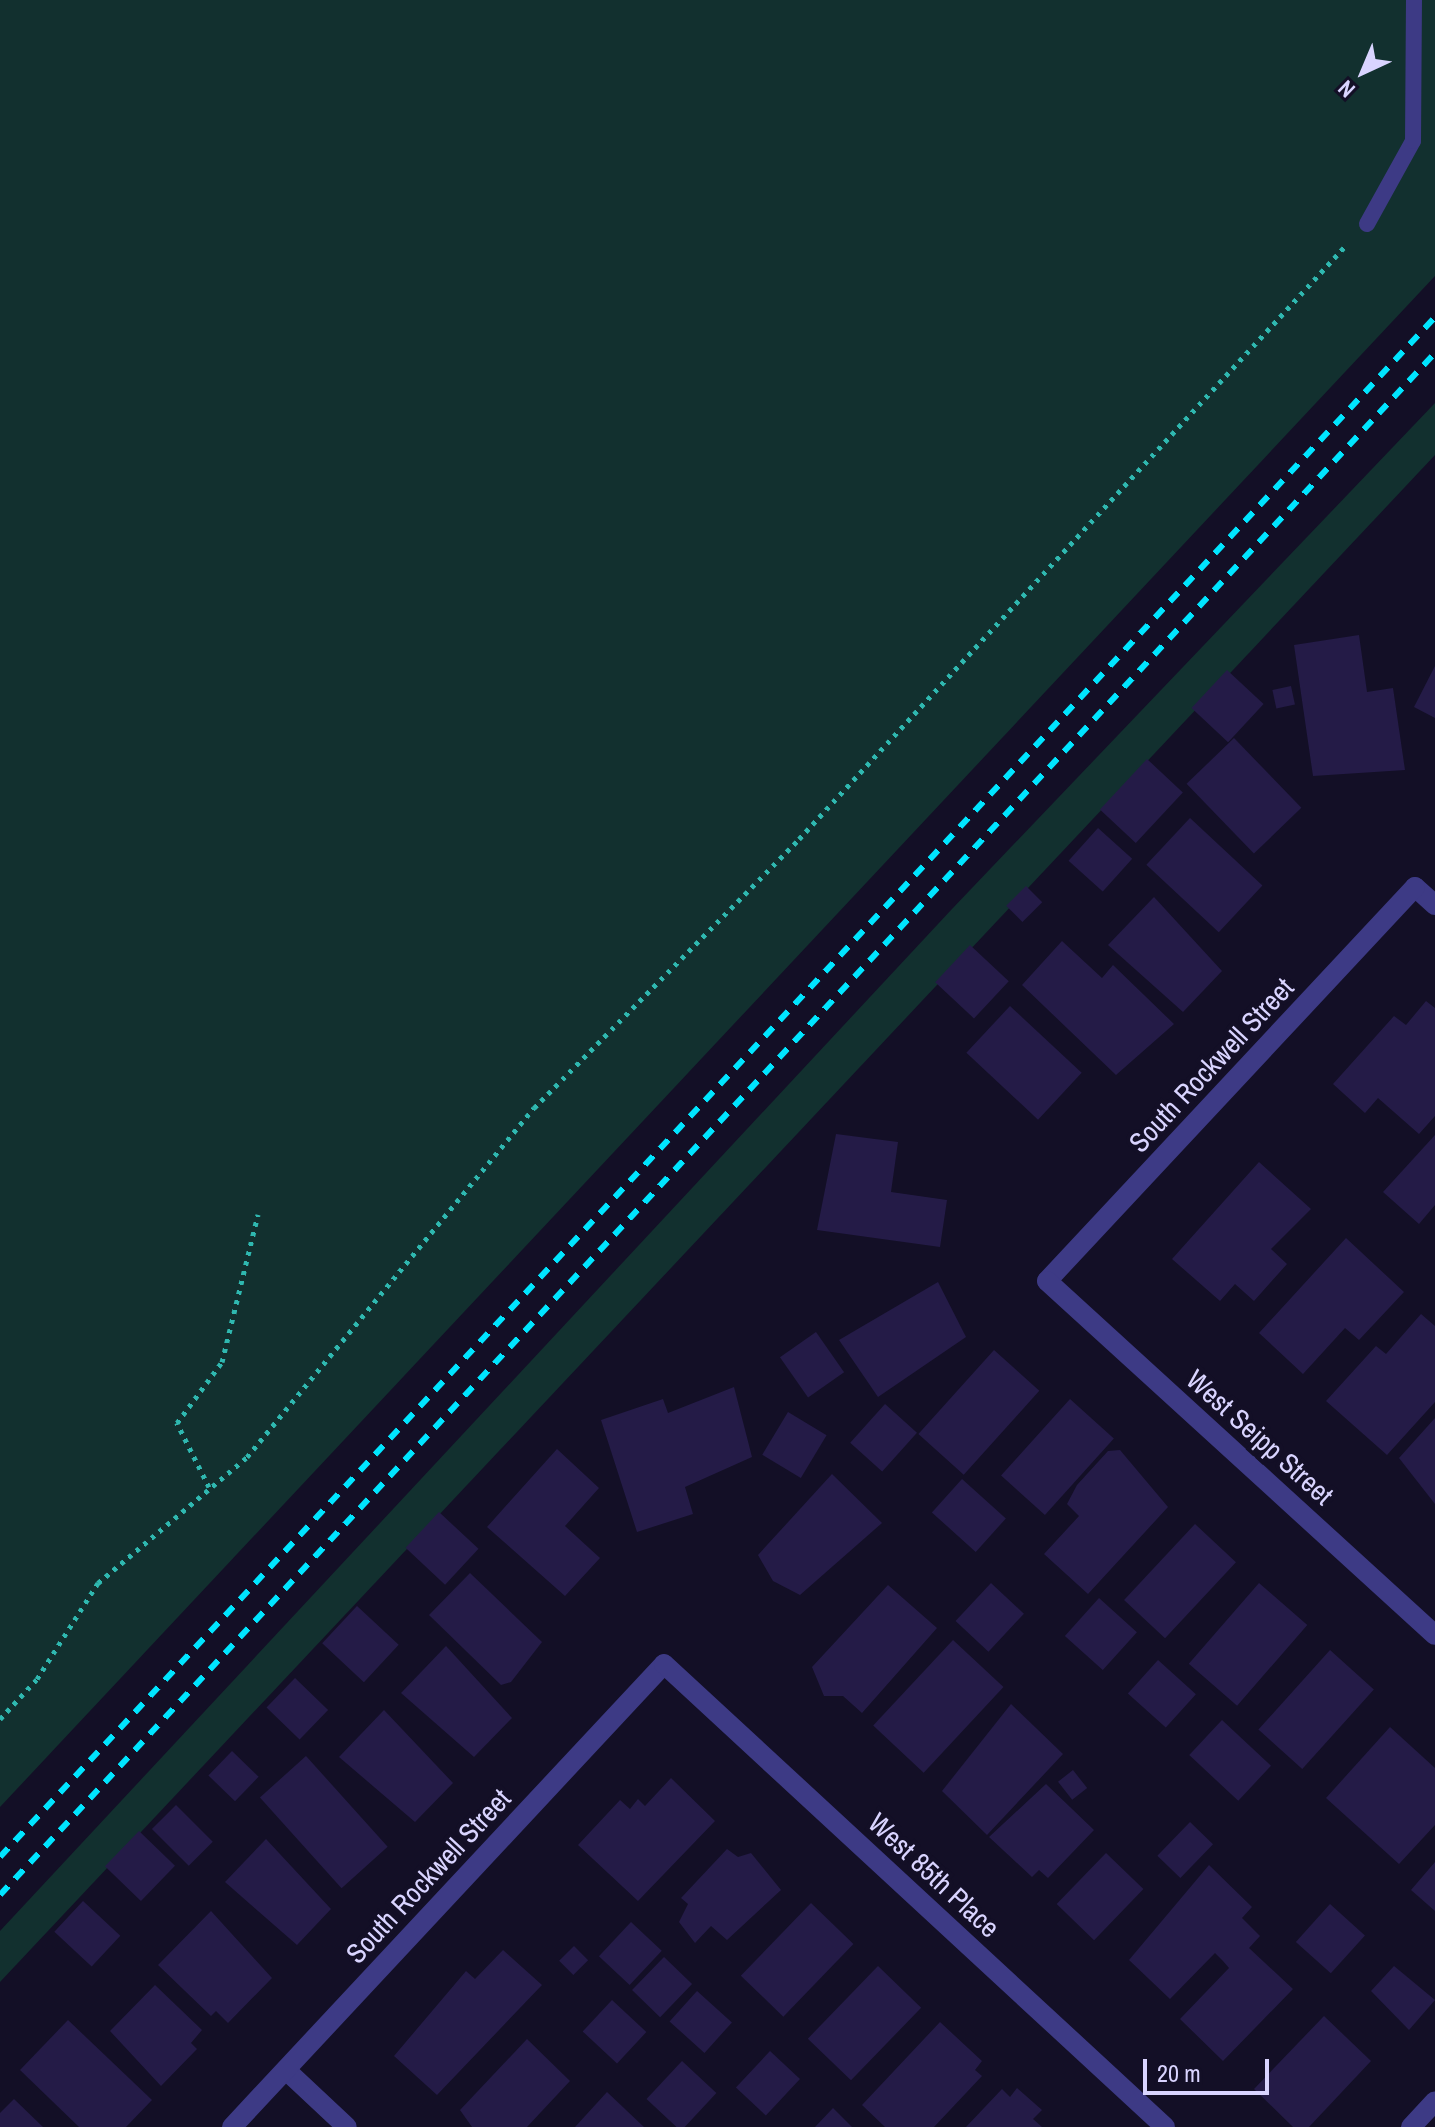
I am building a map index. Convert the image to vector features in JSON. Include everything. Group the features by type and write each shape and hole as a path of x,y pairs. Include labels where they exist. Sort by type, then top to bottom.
{"street":[{"name":"South Rockwell Street","path":"1047,1281 1415,887 1435,905"},
{"name":"West Seipp Street","path":"1047,1281 1435,1635"},
{"name":"South Rockwell Street","path":"232,2127 664,1664"},
{"name":"West 85th Place","path":"664,1664 1165,2127"},
{"path":"286,2070 347,2127"},
{"path":"1411,2127 1435,2101"}],"lane":[{"path":"1367,224 1413,141 1414,0"}],"path":[{"path":"0,1719 37,1679 98,1583 247,1457 534,1108 799,839 1367,224"},
{"path":"209,1487 177,1423 222,1362 258,1214"}],"green space":[{"path":"0,0 1435,0 1435,276 0,1807"},
{"path":"1435,403 1435,455 0,1982 0,1931 952,909"}],"building":[{"path":"1359,635 1367,692 1393,688 1405,770 1313,776 1294,645"},
{"path":"1435,666 1435,718 1414,707"},
{"path":"1227,670 1264,704 1228,742 1192,708"},
{"path":"1291,686 1295,705 1276,709 1272,690"},
{"path":"1234,738 1301,808 1254,854 1187,784"},
{"path":"1147,759 1183,792 1136,843 1100,809"},
{"path":"1190,818 1262,886 1219,932 1146,865"},
{"path":"1098,828 1132,859 1103,891 1069,861"},
{"path":"1026,886 1042,902 1022,922 1006,906"},
{"path":"1154,897 1222,971 1183,1012 1108,945"},
{"path":"1062,941 1102,978 1113,965 1174,1024 1116,1075 1022,985"},
{"path":"970,945 1009,981 974,1018 935,982"},
{"path":"1426,1001 1435,1008 1435,1116 1419,1134 1378,1098 1365,1113 1333,1084 1394,1016 1406,1025"},
{"path":"1010,1006 1082,1073 1038,1120 966,1053"},
{"path":"836,1134 898,1142 891,1192 947,1200 940,1247 817,1230"},
{"path":"1435,1135 1435,1205 1419,1224 1383,1192"},
{"path":"1259,1162 1311,1209 1271,1249 1287,1264 1254,1301 1235,1284 1220,1301 1172,1259"},
{"path":"1346,1238 1404,1292 1359,1340 1345,1328 1303,1374 1259,1333"},
{"path":"938,1282 966,1337 878,1397 839,1340"},
{"path":"1421,1314 1435,1326 1435,1402 1387,1455 1326,1401 1376,1346 1386,1354"},
{"path":"816,1332 844,1372 808,1397 780,1357"},
{"path":"994,1350 1039,1391 964,1475 918,1434"},
{"path":"734,1387 752,1457 685,1487 693,1514 637,1532 601,1420 663,1399 668,1413"},
{"path":"1070,1399 1114,1438 1045,1515 1001,1476"},
{"path":"885,1404 917,1433 882,1471 850,1443"},
{"path":"788,1412 827,1435 801,1478 762,1455"},
{"path":"1435,1418 1435,1504 1399,1458"},
{"path":"557,1449 599,1488 565,1526 600,1558 565,1596 487,1527"},
{"path":"1120,1450 1168,1507 1088,1594 1044,1554 1079,1516 1067,1504 1077,1485 1108,1451"},
{"path":"832,1474 882,1523 800,1595 773,1581 758,1555"},
{"path":"962,1479 1006,1518 976,1552 932,1512"},
{"path":"439,1512 478,1549 445,1585 406,1548"},
{"path":"1195,1524 1236,1562 1165,1638 1124,1600"},
{"path":"470,1573 542,1642 511,1682 501,1685 429,1615"},
{"path":"991,1583 1024,1614 988,1652 956,1621"},
{"path":"1259,1583 1307,1625 1237,1706 1189,1664"},
{"path":"888,1585 937,1628 862,1713 843,1696 824,1696 812,1667"},
{"path":"1099,1598 1137,1632 1103,1670 1065,1636"},
{"path":"357,1606 399,1645 364,1682 322,1643"},
{"path":"953,1640 1003,1687 924,1773 873,1726"},
{"path":"446,1646 512,1718 474,1757 401,1693"},
{"path":"1330,1650 1374,1689 1302,1769 1258,1730"},
{"path":"1158,1660 1196,1694 1166,1728 1128,1693"},
{"path":"295,1678 328,1710 300,1739 267,1707"},
{"path":"1011,1704 1063,1754 987,1835 942,1791"},
{"path":"384,1710 453,1783 415,1822 339,1757"},
{"path":"1222,1720 1271,1766 1238,1801 1189,1755"},
{"path":"1390,1727 1435,1768 1435,1825 1399,1864 1326,1798"},
{"path":"232,1751 259,1777 235,1801 208,1775"},
{"path":"306,1756 388,1847 342,1888 260,1797"},
{"path":"1073,1770 1087,1788 1072,1800 1058,1782"},
{"path":"671,1778 715,1821 638,1901 578,1845 620,1800 630,1809 638,1799 645,1806"},
{"path":"1046,1784 1094,1830 1048,1878 1039,1870 1032,1877 989,1837"},
{"path":"176,1805 213,1842 189,1866 152,1829"},
{"path":"1190,1822 1213,1844 1180,1878 1157,1856"},
{"path":"139,1831 175,1866 141,1901 105,1866"},
{"path":"266,1839 331,1909 297,1945 225,1882"},
{"path":"727,1849 738,1857 751,1853 781,1890 727,1940 711,1926 695,1943 679,1922 688,1904 681,1898"},
{"path":"1106,1853 1143,1889 1094,1940 1057,1904"},
{"path":"1435,1862 1435,1911 1411,1890"},
{"path":"1209,1865 1252,1907 1242,1918 1260,1936 1249,1948 1293,1989 1223,2061 1180,2019 1229,1968 1223,1961 1215,1953 1170,1999 1129,1960"},
{"path":"83,1901 120,1936 92,1966 54,1932"},
{"path":"811,1903 853,1944 783,2017 741,1976"},
{"path":"1330,1904 1365,1935 1331,1973 1296,1942"},
{"path":"211,1911 272,1978 228,2023 216,2011 211,2016 158,1965"},
{"path":"631,1922 662,1951 630,1985 599,1956"},
{"path":"574,1946 588,1960 573,1975 559,1961"},
{"path":"503,1950 542,1985 437,2095 394,2056 466,1971 475,1979"},
{"path":"664,1957 692,1984 660,2017 632,1990"},
{"path":"878,1966 921,2008 851,2080 808,2039"},
{"path":"1394,1966 1435,2000 1409,2030 1371,1991"},
{"path":"155,1985 202,2030 191,2043 197,2049 161,2086 110,2031"},
{"path":"697,1991 732,2022 704,2053 670,2021"},
{"path":"612,2000 646,2032 617,2064 583,2031"},
{"path":"1324,2016 1371,2061 1309,2127 1293,2127 1254,2089"},
{"path":"68,2020 152,2100 126,2127 79,2127 20,2070"},
{"path":"940,2022 982,2061 975,2070 982,2076 934,2127 885,2127 862,2105"},
{"path":"527,2039 570,2081 527,2127 472,2127 460,2110"},
{"path":"770,2051 800,2079 766,2116 736,2088"},
{"path":"682,2061 716,2093 685,2127 677,2127 647,2099"},
{"path":"1017,2088 1042,2110 1033,2119 1042,2127 966,2127 1002,2089 1010,2097"},
{"path":"607,2092 644,2127 575,2127"},
{"path":"14,2099 43,2127 0,2127 0,2113"},
{"path":"833,2108 852,2127 815,2127"}],"railway":[{"path":"0,1857 1435,317"},
{"path":"0,1895 1435,353"}]}
